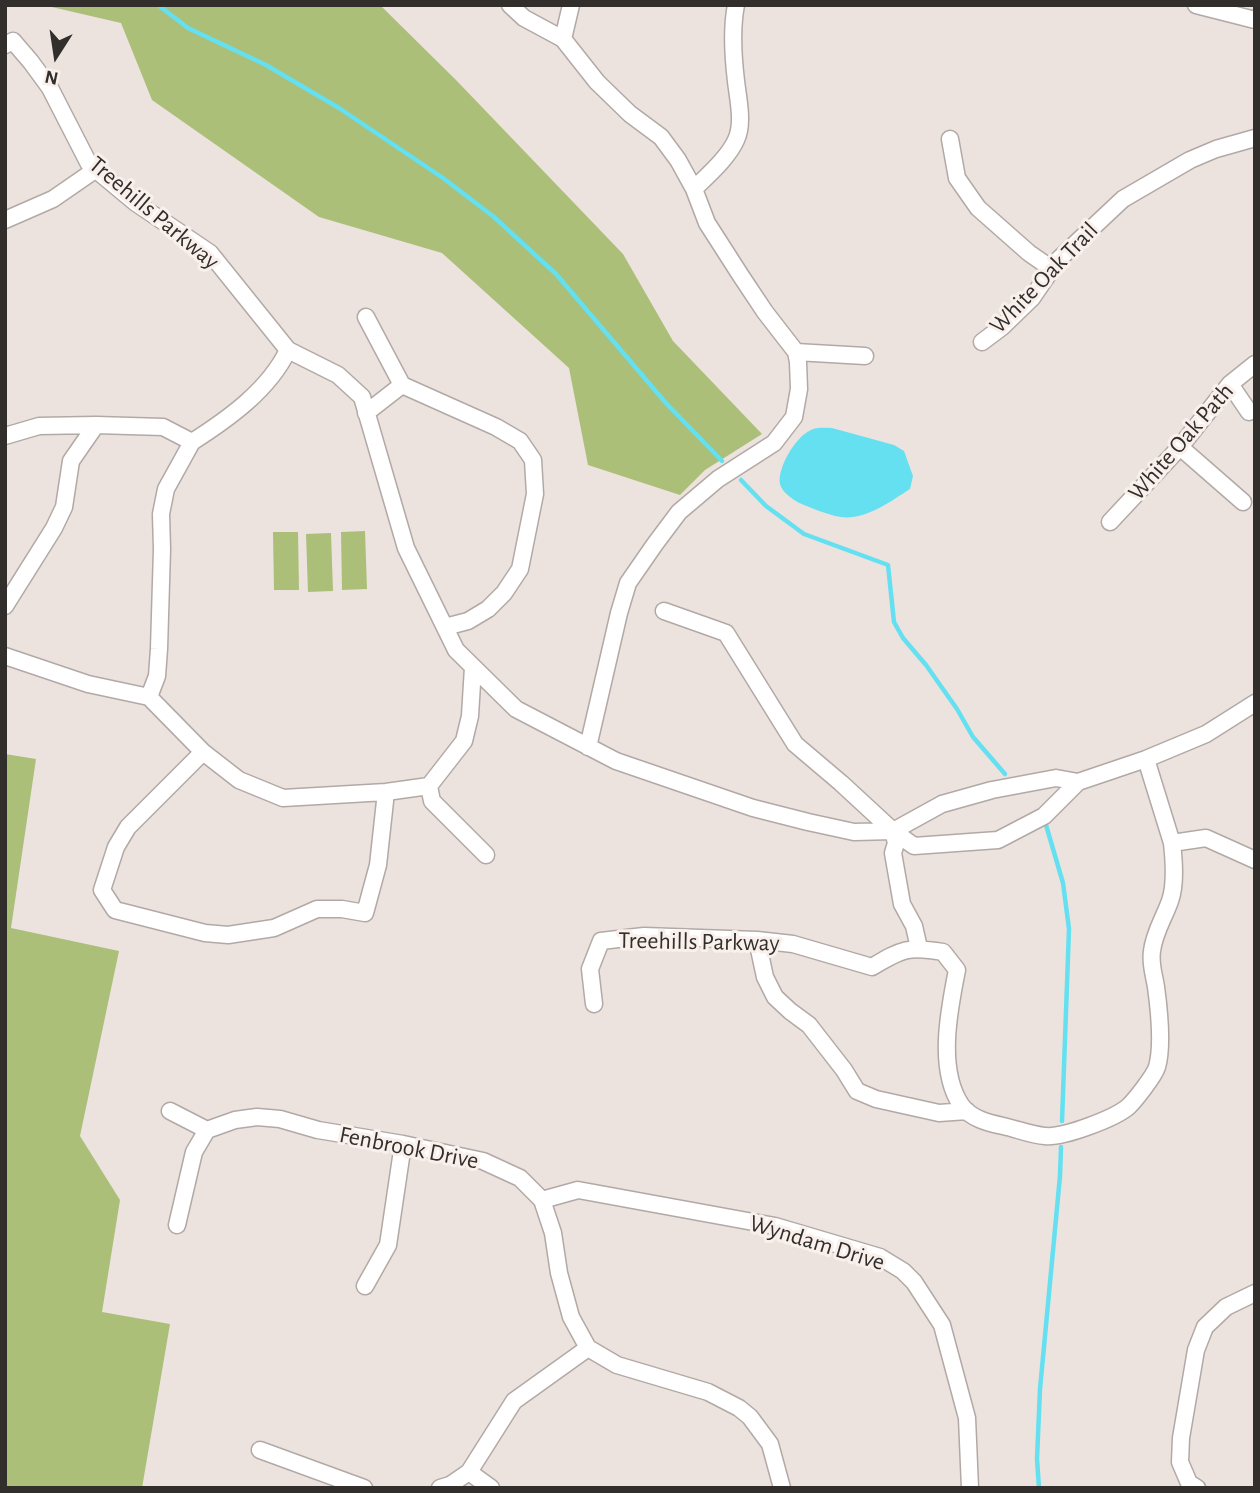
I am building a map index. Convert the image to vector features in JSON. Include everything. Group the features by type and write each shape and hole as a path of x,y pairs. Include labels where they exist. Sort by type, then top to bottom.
{"street":[{"path":"509,5 524,18 564,39 597,82 630,114 661,137 694,189 708,223 765,312 796,352 798,362 799,388 794,417 774,443 718,479 679,512 628,583 589,747"},
{"path":"564,39 571,5"},
{"path":"694,189 737,139 740,127 733,39 736,5"},
{"path":"1196,5 1255,20"},
{"name":"Treehills Parkway","path":"5,45 13,41 32,62 50,88 89,164 95,170 136,203 210,253 288,350 338,374 362,397 407,548 456,650 516,709 616,761 753,808 854,832 893,831 942,804 992,790 1056,778 1078,782"},
{"name":"White Oak Trail","path":"982,342 1032,298 1058,260 1124,199 1190,160 1255,138"},
{"path":"950,139 957,178 978,208 1029,253 1052,269"},
{"path":"5,220 53,199 95,170"},
{"path":"366,317 402,385 496,427 520,441 533,460 535,494 520,569 504,593 488,609 468,621 445,627"},
{"path":"149,697 157,676 162,549 160,514 166,489 191,442 219,425 259,390 280,367 288,350"},
{"path":"796,352 865,356"},
{"name":"White Oak Path","path":"1110,523 1180,447 1230,384 1255,364"},
{"path":"1230,384 1250,412"},
{"path":"366,413 402,385"},
{"path":"5,606 54,528 64,507 71,461 96,425"},
{"path":"5,436 39,426 163,427 191,442"},
{"path":"1180,447 1243,502"},
{"name":"Treehills Parkway","path":"664,611 726,633 795,744 893,831 914,846 998,840 1044,816 1078,782 1146,759 1206,734 1255,703"},
{"path":"5,656 88,684 149,697 203,752 239,780 283,798 386,792 429,786 464,741 470,716 473,667"},
{"path":"203,752 128,827 116,847 102,890 115,910 205,933 228,935 274,928 317,909 365,913 378,865 386,792"},
{"path":"893,831 896,844 893,853 902,904 914,926 919,947 943,952 957,970 948,1016 948,1062 951,1085 962,1106 979,1119 1047,1137 1088,1128 1128,1107 1156,1070 1160,1052 1156,986 1150,964 1153,941 1171,898 1172,843 1146,759"},
{"path":"429,786 432,801 485,855"},
{"path":"1172,843 1206,838 1255,860"},
{"name":"Treehills Parkway","path":"594,1004 590,969 601,941 644,936 757,940 793,944 872,967 896,952 919,947"},
{"path":"757,940 765,976 775,997 809,1025 857,1091 876,1099 939,1113 967,1111"},
{"path":"170,1111 207,1130 194,1152 177,1225"},
{"name":"Fenbrook Drive","path":"207,1130 235,1120 257,1117 280,1119 318,1130 483,1161 520,1178 542,1200 553,1233 559,1273 571,1317 588,1348"},
{"path":"365,1286 388,1245 403,1144"},
{"name":"Wyndam Drive","path":"542,1200 578,1190 775,1226 880,1257 903,1271 914,1282 942,1325 967,1418 970,1488"},
{"path":"1197,1488 1189,1483 1180,1462 1181,1438 1196,1350 1205,1327 1226,1307 1255,1293"},
{"path":"440,1488 450,1485 469,1472 514,1401 588,1348 617,1365 708,1392 738,1408 750,1417 770,1444 782,1488"},
{"path":"260,1450 364,1488"},
{"path":"469,1472 491,1488"}],"green space":[{"path":"43,5 380,5 623,254 673,341 762,434 705,470 680,495 588,465 569,368 442,253 319,217 152,100 121,23"},
{"path":"365,531 367,589 342,590 341,532"},
{"path":"273,532 298,532 299,590 274,590"},
{"path":"331,533 333,591 308,592 306,534"},
{"path":"5,754 36,759 11,928 119,951 80,1136 120,1200 102,1312 170,1324 142,1488 5,1488"}],"water":[{"path":"818,428 832,428 894,445 904,451 913,476 910,489 874,510 855,517 835,516 801,504 790,497 780,484 781,470 789,453 805,433"}],"waterway":[{"path":"158,5 188,28 266,65 339,108 443,178 494,217 556,274 665,402 722,461"},
{"path":"741,480 766,506 804,534 888,565 894,622 957,709 973,737 1005,774"},
{"path":"1046,825 1063,883 1069,929 1062,1121"},
{"path":"1039,1488 1037,1459 1040,1389 1061,1147"}]}
